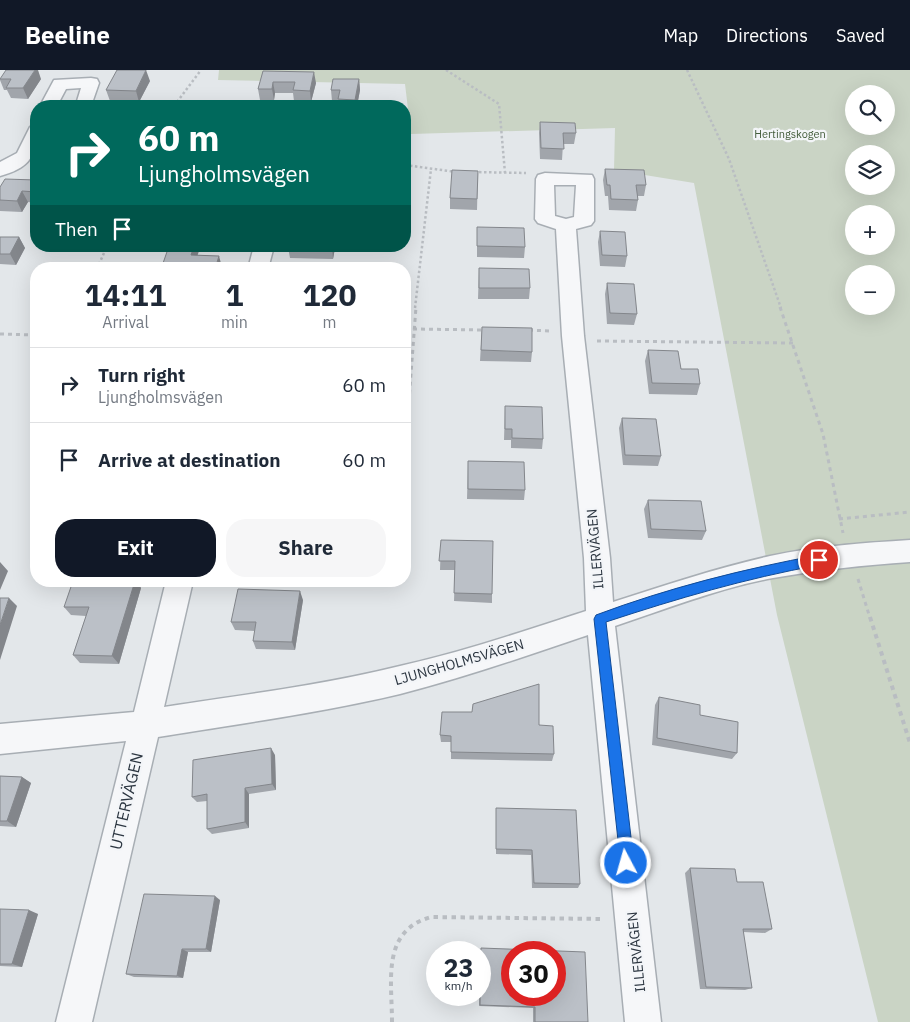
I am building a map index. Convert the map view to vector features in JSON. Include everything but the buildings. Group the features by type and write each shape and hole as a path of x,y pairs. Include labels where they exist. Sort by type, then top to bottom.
{"street":[{"path":"52,100 60,84 91,83 85,100"},
{"path":"0,170 24,156 30,144"},
{"path":"545,179 585,179 584,221 566,225 545,219 545,179"},
{"name":"ILLERVÄGEN","path":"566,225 573,336 597,558 600,619 643,1022"},
{"name":"LJUNGHOLMSVÄGEN","path":"0,739 144,725 295,702 400,680 497,653 690,589 771,567 851,555 910,550"},
{"name":"UTTERVÄGEN","path":"74,1022 178,587"}],"path":[{"path":"178,100 201,70"},
{"path":"446,70 499,104 505,173"},
{"path":"687,70 729,159 793,343 823,434 839,519 910,743"},
{"path":"411,166 460,172"},
{"path":"411,362 413,328 431,169"},
{"path":"469,172 532,174 545,179"},
{"path":"413,328 492,330"},
{"path":"521,330 560,331 585,341 793,343"},
{"path":"0,334 30,335"},
{"path":"839,519 910,512"},
{"path":"392,1022 395,944 402,930 414,921 431,917 632,919"}],"green space":[{"name":"Hertingskogen","path":"219,70 910,70 910,1022 878,1022 777,615 694,183 614,170 615,128 411,134 411,100 407,100 405,84 218,80"}],"route":[{"path":"626,863 600,619 690,589 771,567 819,560"}]}
